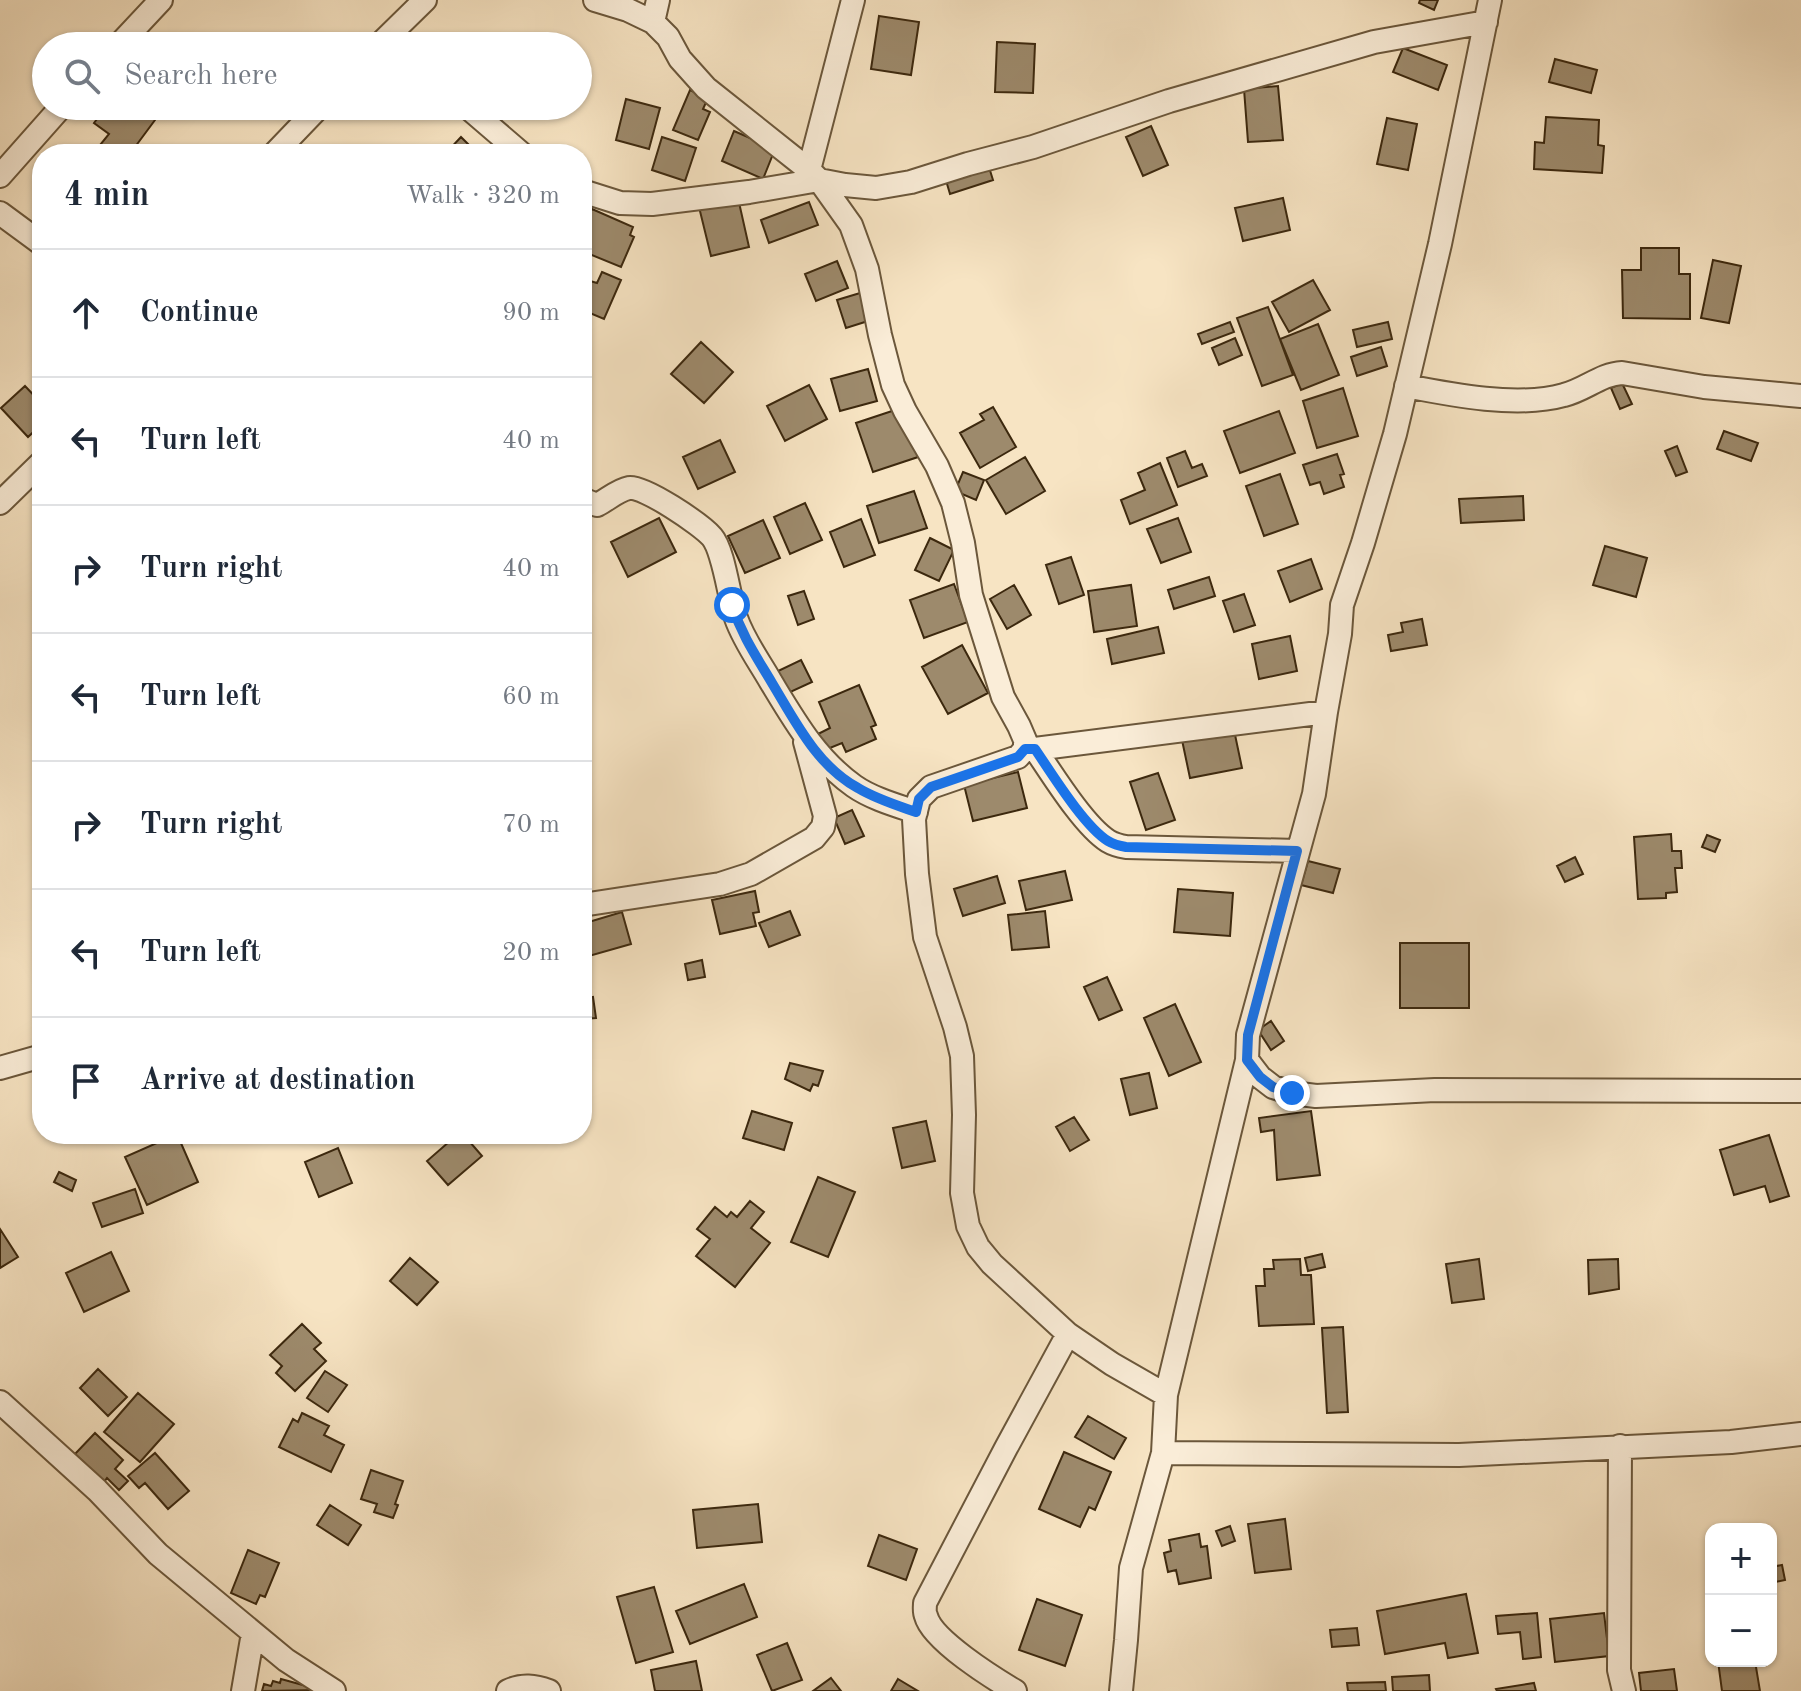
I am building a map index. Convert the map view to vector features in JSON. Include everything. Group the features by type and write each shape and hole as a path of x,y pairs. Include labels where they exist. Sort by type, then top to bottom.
{"street":[{"path":"131,32 161,0"},
{"path":"398,32 425,0"},
{"path":"595,0 628,10 655,11 680,59 706,88 814,175 851,225 867,269 893,385 937,466 953,503 971,595 1003,697 1030,749 1097,832 1110,843 1126,847 1297,851"},
{"path":"814,175 853,0"},
{"path":"592,194 620,203 652,204 749,192 814,175 845,185 876,188 911,182 1033,147 1169,101 1488,11 1440,244 1406,386 1363,543 1342,605 1314,794 1248,1035 1247,1060 1166,1395 1163,1453 1131,1568 1121,1691"},
{"path":"0,176 50,120"},
{"path":"284,144 307,120"},
{"path":"482,120 510,144"},
{"path":"0,213 32,237"},
{"path":"1406,386 1490,399 1533,400 1562,396 1611,374 1622,373 1704,387 1801,396"},
{"path":"0,503 32,472"},
{"path":"592,503 597,505 627,488 638,488 658,498 713,538 739,625 804,736 830,767 856,788 916,812"},
{"path":"1166,1395 1068,1334 992,1264 978,1247 968,1226 962,1193 962,1056 925,937 914,819 919,799 931,787 1018,757 1030,749 1326,712"},
{"path":"592,903 720,884 751,874 814,838 823,827 825,816 804,736"},
{"path":"0,1068 32,1059"},
{"path":"1247,1060 1260,1077 1273,1087 1316,1096 1435,1090 1801,1091"},
{"path":"1015,1691 943,1640 926,1617 925,1603 1068,1334"},
{"path":"0,1402 97,1490 158,1554 286,1660 334,1691"},
{"path":"1163,1453 1459,1455 1731,1442 1801,1434"},
{"path":"1620,1446 1619,1670 1624,1691"},
{"path":"243,1691 253,1633"},
{"path":"508,1691 516,1687 534,1686 549,1691"}],"building":[{"path":"1420,0 1438,0 1434,10 1419,3"},
{"path":"879,16 919,22 911,75 871,69"},
{"path":"997,42 1035,44 1033,93 995,92"},
{"path":"1403,48 1447,65 1438,90 1393,72"},
{"path":"1555,59 1597,70 1591,93 1549,82"},
{"path":"1278,86 1283,140 1248,142 1244,89"},
{"path":"690,90 708,98 703,109 710,112 698,140 673,130"},
{"path":"626,99 660,108 649,149 616,140"},
{"path":"1546,117 1599,120 1598,145 1604,146 1602,173 1534,169 1535,142 1544,143"},
{"path":"1387,118 1417,124 1408,170 1377,164"},
{"path":"96,120 155,120 137,144 101,144 109,134 94,123"},
{"path":"1151,126 1168,165 1143,176 1126,137"},
{"path":"734,131 775,149 763,179 722,161"},
{"path":"461,137 468,144 454,144"},
{"path":"662,137 696,148 685,181 652,170"},
{"path":"988,164 993,180 950,194 945,177"},
{"path":"738,198 749,247 711,256 699,207"},
{"path":"1283,198 1290,230 1243,241 1235,208"},
{"path":"809,202 818,225 769,243 761,220"},
{"path":"592,209 633,227 630,235 634,237 621,267 592,255"},
{"path":"1641,248 1679,248 1679,274 1690,274 1690,319 1623,318 1622,270 1641,270"},
{"path":"1713,260 1741,266 1729,323 1701,318"},
{"path":"837,261 848,288 816,301 805,274"},
{"path":"602,272 621,280 604,319 592,314 592,282 597,283"},
{"path":"1313,280 1330,310 1289,332 1272,302"},
{"path":"860,293 868,321 846,328 837,300"},
{"path":"1268,307 1293,375 1262,386 1237,318"},
{"path":"1230,322 1234,332 1202,344 1198,334"},
{"path":"1388,322 1392,339 1357,347 1353,330"},
{"path":"1318,324 1339,375 1301,390 1280,339"},
{"path":"1235,338 1242,355 1219,365 1212,348"},
{"path":"701,342 733,372 704,403 671,374"},
{"path":"1381,347 1387,366 1357,376 1351,357"},
{"path":"868,369 877,401 840,411 831,379"},
{"path":"1622,383 1632,404 1620,409 1611,388"},
{"path":"809,385 827,419 785,441 767,406"},
{"path":"25,386 32,393 32,433 28,437 1,408"},
{"path":"1343,388 1358,436 1317,448 1303,401"},
{"path":"993,407 1016,447 980,468 960,433 984,420 980,414"},
{"path":"901,408 918,457 873,472 856,423"},
{"path":"1279,411 1295,453 1240,473 1224,431"},
{"path":"1724,431 1758,443 1751,461 1717,449"},
{"path":"720,440 735,472 698,489 683,457"},
{"path":"1677,446 1687,472 1676,476 1665,451"},
{"path":"1185,451 1192,468 1202,464 1207,476 1178,487 1167,458"},
{"path":"1337,454 1344,474 1340,475 1344,487 1324,494 1320,482 1310,485 1303,465"},
{"path":"1025,457 1045,491 1006,514 986,480"},
{"path":"1160,463 1177,505 1130,524 1121,500 1145,490 1138,473"},
{"path":"963,472 984,480 976,500 955,491"},
{"path":"1280,474 1298,524 1264,536 1246,486"},
{"path":"914,491 927,528 879,543 867,506"},
{"path":"1523,496 1524,520 1461,523 1459,499"},
{"path":"805,503 822,540 790,554 774,517"},
{"path":"659,518 676,552 628,577 611,542"},
{"path":"1178,518 1191,552 1161,563 1147,529"},
{"path":"861,519 875,555 844,567 830,532"},
{"path":"763,520 780,558 745,573 728,536"},
{"path":"930,538 954,550 939,581 915,570"},
{"path":"1605,546 1647,558 1636,597 1593,585"},
{"path":"1071,557 1084,595 1059,604 1046,565"},
{"path":"1311,559 1322,589 1290,602 1278,571"},
{"path":"1209,577 1215,596 1174,609 1168,590"},
{"path":"954,584 968,622 924,638 910,600"},
{"path":"1014,585 1031,615 1007,629 990,599"},
{"path":"1131,585 1137,626 1094,632 1088,591"},
{"path":"804,591 814,619 798,625 788,596"},
{"path":"1244,594 1255,625 1234,632 1223,601"},
{"path":"1422,619 1427,645 1391,651 1388,635 1403,632 1401,623"},
{"path":"1158,627 1164,653 1112,664 1107,639"},
{"path":"1290,636 1297,671 1259,679 1252,644"},
{"path":"962,645 988,693 948,714 922,667"},
{"path":"801,660 812,682 786,694 776,672"},
{"path":"859,685 876,725 871,727 876,739 846,752 842,743 825,750 818,734 830,728 819,702"},
{"path":"1234,730 1242,768 1190,778 1182,740"},
{"path":"1018,772 1027,808 973,821 964,785"},
{"path":"1158,773 1175,820 1146,830 1130,782"},
{"path":"852,810 864,836 845,844 834,818"},
{"path":"1671,834 1672,851 1681,851 1682,868 1675,868 1677,892 1666,893 1666,898 1638,899 1634,837"},
{"path":"1707,835 1720,840 1715,852 1702,847"},
{"path":"1575,857 1583,874 1565,882 1557,866"},
{"path":"1308,861 1340,869 1333,893 1301,885"},
{"path":"1065,871 1072,900 1026,910 1019,881"},
{"path":"997,876 1005,903 963,916 954,889"},
{"path":"1178,889 1233,893 1230,936 1174,932"},
{"path":"755,891 759,912 753,913 756,926 720,934 712,900"},
{"path":"790,911 800,935 769,947 759,923"},
{"path":"1045,911 1049,947 1012,950 1008,915"},
{"path":"622,912 631,944 592,955 592,921"},
{"path":"1400,943 1469,943 1469,1008 1400,1008"},
{"path":"702,960 705,977 688,980 685,964"},
{"path":"1107,977 1122,1010 1099,1020 1084,987"},
{"path":"593,997 596,1018 592,1018"},
{"path":"1175,1004 1201,1062 1169,1076 1144,1018"},
{"path":"1271,1021 1284,1041 1271,1050 1258,1030"},
{"path":"790,1063 823,1071 818,1086 813,1084 810,1091 785,1079"},
{"path":"1149,1073 1157,1108 1130,1115 1121,1079"},
{"path":"752,1111 792,1123 784,1150 743,1138"},
{"path":"1311,1111 1320,1175 1277,1180 1274,1130 1261,1132 1259,1118"},
{"path":"1074,1117 1089,1140 1070,1151 1056,1127"},
{"path":"926,1121 935,1161 902,1168 893,1128"},
{"path":"1769,1135 1789,1196 1770,1202 1765,1186 1734,1195 1720,1150"},
{"path":"154,1144 181,1144 198,1182 147,1205 125,1157"},
{"path":"447,1144 472,1144 482,1156 448,1185 427,1161"},
{"path":"338,1148 352,1183 319,1197 305,1162"},
{"path":"59,1172 76,1180 72,1191 54,1182"},
{"path":"818,1177 855,1192 828,1257 791,1242"},
{"path":"135,1189 143,1213 102,1227 93,1203"},
{"path":"750,1201 764,1212 751,1228 770,1243 735,1287 696,1256 710,1239 697,1229 715,1207 727,1217 731,1212 737,1217"},
{"path":"0,1229 18,1257 0,1268"},
{"path":"111,1252 129,1291 84,1312 66,1273"},
{"path":"1322,1254 1325,1267 1308,1271 1305,1258"},
{"path":"410,1258 438,1282 417,1305 390,1281"},
{"path":"1300,1259 1301,1275 1311,1275 1314,1324 1259,1326 1256,1286 1265,1286 1264,1269 1274,1269 1273,1260"},
{"path":"1479,1259 1484,1299 1452,1303 1446,1264"},
{"path":"1618,1259 1619,1289 1589,1294 1588,1260"},
{"path":"302,1324 321,1343 314,1349 326,1361 295,1391 276,1373 282,1366 270,1355"},
{"path":"1343,1327 1348,1412 1327,1413 1322,1328"},
{"path":"98,1369 127,1397 108,1416 80,1388"},
{"path":"325,1371 347,1385 328,1412 307,1398"},
{"path":"138,1393 174,1424 140,1462 104,1432"},
{"path":"302,1413 329,1426 324,1435 344,1445 331,1472 279,1447 293,1419 298,1422"},
{"path":"1088,1416 1126,1438 1114,1459 1075,1437"},
{"path":"95,1433 123,1460 115,1469 128,1481 119,1490 107,1478 104,1482 75,1454"},
{"path":"1064,1452 1111,1472 1095,1510 1089,1507 1080,1527 1039,1509"},
{"path":"155,1453 189,1491 168,1509 145,1483 139,1488 128,1476"},
{"path":"371,1470 403,1481 393,1518 374,1512 377,1504 361,1499"},
{"path":"758,1504 762,1542 697,1548 693,1510"},
{"path":"330,1505 361,1525 348,1545 317,1525"},
{"path":"1285,1519 1291,1569 1255,1573 1248,1524"},
{"path":"1230,1526 1235,1541 1222,1546 1216,1531"},
{"path":"1199,1534 1201,1547 1207,1546 1211,1578 1179,1584 1176,1570 1168,1572 1164,1553 1171,1551 1169,1540"},
{"path":"879,1535 917,1549 906,1580 868,1566"},
{"path":"248,1550 279,1563 265,1597 260,1595 256,1604 231,1593"},
{"path":"1782,1565 1785,1580 1777,1582 1777,1566"},
{"path":"744,1584 757,1617 690,1644 676,1611"},
{"path":"654,1587 673,1652 636,1663 617,1597"},
{"path":"1466,1594 1478,1653 1448,1658 1445,1643 1385,1654 1377,1611"},
{"path":"1037,1599 1082,1615 1065,1666 1019,1650"},
{"path":"1537,1613 1541,1657 1523,1659 1520,1632 1498,1634 1496,1616"},
{"path":"1604,1613 1609,1656 1555,1662 1550,1619"},
{"path":"1357,1628 1359,1645 1332,1647 1330,1630"},
{"path":"787,1643 802,1680 772,1691 757,1655"},
{"path":"696,1661 702,1691 655,1691 651,1670"},
{"path":"1719,1667 1756,1667 1760,1691 1722,1691"},
{"path":"1674,1669 1677,1691 1641,1691 1639,1673"},
{"path":"1429,1675 1430,1691 1393,1691 1392,1677"},
{"path":"831,1678 841,1691 813,1691"},
{"path":"281,1679 321,1690 262,1691 264,1684 271,1686 273,1681 280,1683"},
{"path":"898,1679 918,1691 891,1691"},
{"path":"1385,1682 1386,1691 1348,1691 1347,1683"},
{"path":"1534,1683 1536,1691 1496,1689"}],"route":[{"path":"732,605 749,646 804,736 830,767 856,788 916,812 919,799 931,787 1018,757 1025,749 1035,749 1069,798 1110,843 1126,847 1297,851 1248,1035 1247,1060 1260,1077 1273,1087 1292,1093"}]}
